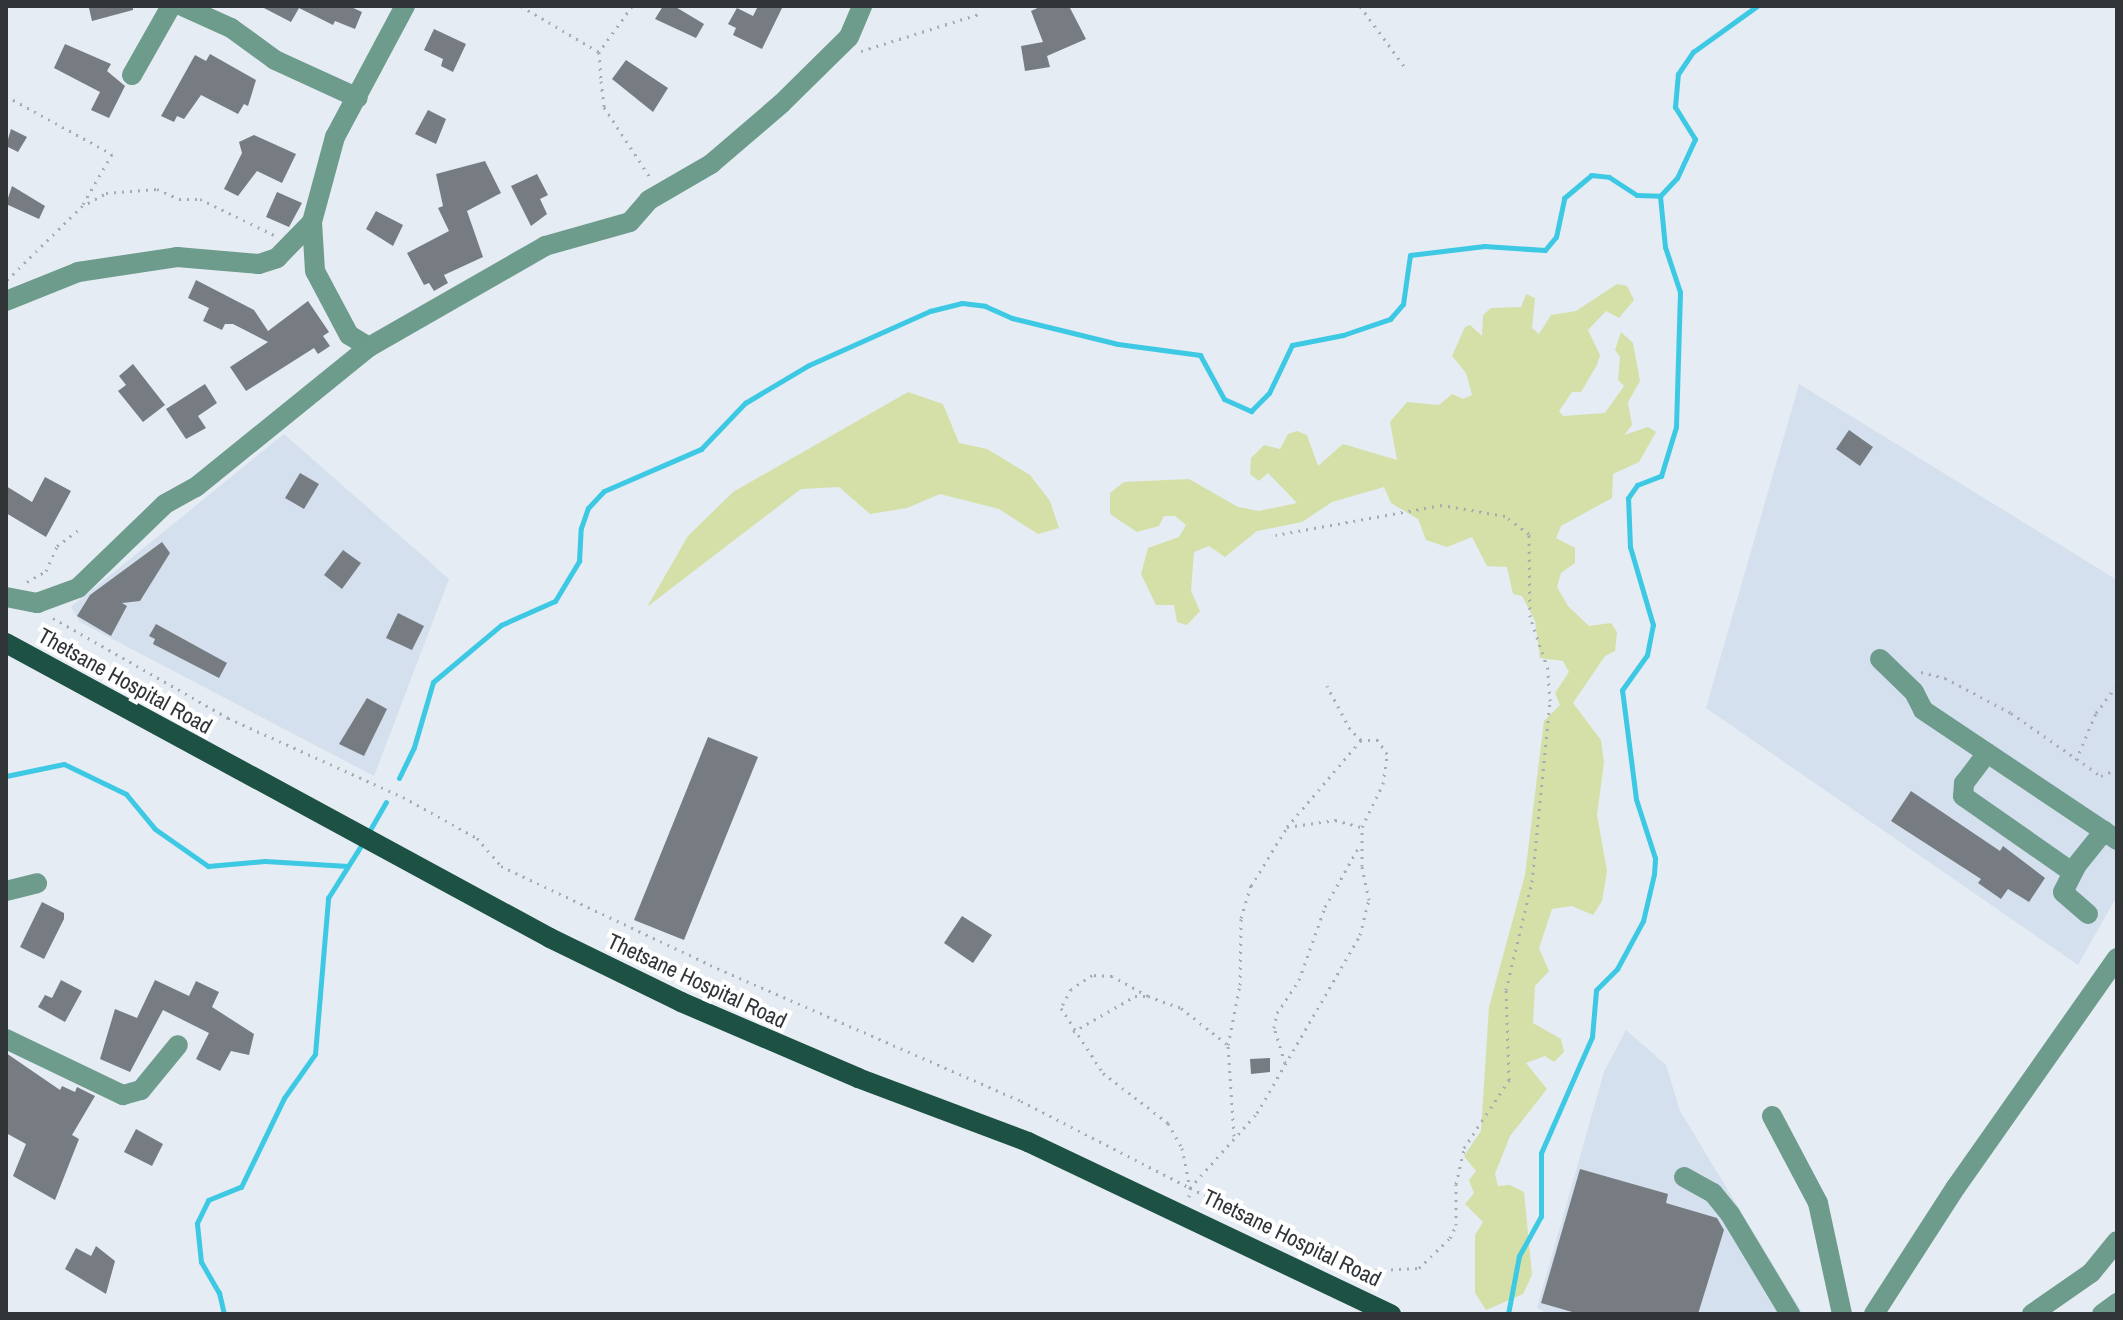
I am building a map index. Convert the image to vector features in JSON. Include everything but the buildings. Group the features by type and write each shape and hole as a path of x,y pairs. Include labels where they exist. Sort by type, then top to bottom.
{"main road":[{"name":"Thetsane Hospital Road","path":"6,643 423,866 550,938 737,1028 1028,1142 1186,1213 1391,1314"}],"street":[{"path":"132,75 171,6"},
{"path":"182,6 231,28 275,60 358,98"},
{"path":"369,347 349,335 315,271 312,222 335,137 405,6"},
{"path":"11,592 37,603 78,588 165,504 196,487 369,347 545,246 630,222 649,200 711,164 781,104 849,37 862,6"},
{"path":"6,301 78,272 177,257 259,264 289,248 312,222"},
{"path":"1880,659 1906,684 1923,710 2111,836 2072,872 2063,892 2088,914"},
{"path":"1987,753 1964,783 1963,796 2072,872"},
{"path":"6,891 37,883"},
{"path":"1874,1314 1956,1187 2117,958"},
{"path":"6,1039 123,1095 141,1090 178,1045"},
{"path":"1772,1116 1818,1203 1842,1314"},
{"path":"1684,1177 1713,1193 1730,1214 1790,1314"},
{"path":"2032,1314 2091,1273 2117,1241"}],"path":[{"path":"521,6 599,52"},
{"path":"632,6 599,52 604,107 645,164 651,181 649,200"},
{"path":"1360,6 1404,66"},
{"path":"852,54 982,13"},
{"path":"6,96 112,154 81,207 6,281"},
{"path":"81,207 106,193 157,189 179,199 200,199 249,220 289,248"},
{"path":"37,603 58,623 228,718 360,775 477,838 501,866 710,965 1021,1101 1359,1271 1419,1268 1450,1238 1464,1148 1509,1080 1506,990 1532,882 1550,701 1548,669 1530,617 1529,534 1505,516 1442,505 1276,535"},
{"path":"11,592 46,571 57,546 78,530"},
{"path":"1906,684 1920,672 1945,678 2011,713 2101,776 2117,769"},
{"path":"2076,760 2096,713 2117,685"},
{"path":"1327,686 1361,740"},
{"path":"1190,1188 1222,1157 1234,1136 1257,1113 1360,935 1369,900 1362,827 1383,784 1387,754 1378,740 1361,740 1287,827 1251,886 1241,918 1240,985 1228,1045 1234,1136"},
{"path":"1287,827 1335,820 1362,827"},
{"path":"1285,1064 1274,1028 1277,1013 1299,980 1325,907 1362,842"},
{"path":"1186,1213 1190,1188 1182,1148 1168,1123 1103,1073 1073,1032 1061,1008 1071,989 1092,975 1112,976 1148,996 1181,1008 1228,1045"},
{"path":"1073,1032 1135,996 1148,996"}],"shaded area":[{"path":"1799,384 2117,580 2117,896 2078,965 1706,708"},
{"path":"284,434 449,579 374,776 80,622 71,607"},
{"path":"1626,1030 1666,1065 1680,1111 1803,1314 1549,1314 1537,1308 1604,1072"}],"green space":[{"path":"1617,284 1627,286 1634,300 1619,318 1606,311 1588,330 1600,355 1597,365 1581,392 1572,392 1559,411 1563,416 1605,413 1624,386 1618,380 1620,357 1615,350 1621,332 1633,343 1640,381 1628,402 1632,425 1624,435 1648,427 1656,432 1639,462 1613,474 1612,498 1561,526 1556,538 1575,548 1575,563 1561,573 1557,587 1568,606 1589,626 1611,623 1617,632 1615,651 1605,656 1573,703 1601,740 1604,762 1597,815 1607,871 1602,901 1593,915 1572,906 1552,909 1539,948 1549,971 1535,986 1533,1023 1561,1039 1564,1052 1554,1062 1545,1056 1526,1063 1547,1089 1510,1136 1495,1174 1498,1186 1510,1185 1524,1192 1532,1275 1523,1294 1486,1310 1475,1293 1475,1235 1483,1222 1465,1204 1474,1193 1469,1180 1476,1171 1464,1156 1481,1131 1489,1007 1525,875 1544,721 1560,705 1555,693 1569,672 1563,661 1540,658 1535,621 1522,596 1513,594 1507,567 1487,566 1472,537 1447,547 1426,540 1418,519 1391,503 1384,487 1332,502 1302,522 1257,531 1225,557 1209,546 1194,552 1191,591 1200,611 1187,625 1177,622 1174,605 1156,605 1141,574 1148,548 1179,537 1186,525 1175,516 1164,516 1159,526 1137,532 1110,514 1110,493 1124,482 1189,479 1238,507 1259,511 1297,503 1268,473 1259,481 1250,474 1251,458 1264,445 1280,449 1288,434 1297,431 1307,435 1318,466 1343,444 1397,460 1390,422 1407,402 1439,405 1452,394 1463,399 1472,395 1466,373 1452,356 1465,327 1470,325 1482,336 1483,315 1491,308 1521,307 1526,294 1535,298 1532,328 1539,334 1551,315 1576,311"},
{"path":"908,392 943,404 959,443 987,449 1030,475 1050,501 1059,528 1038,534 999,509 940,494 907,508 870,514 839,487 801,489 647,607 688,536 733,492"}],"waterway":[{"path":"399,778 414,747 433,682 501,625 555,601 579,561 581,528 588,508 604,491 701,449 745,403 809,365 930,311 962,303 985,306 1012,318 1118,344 1200,355 1224,399 1251,411 1269,393 1292,345 1343,335 1390,319 1403,304 1410,255 1484,246 1545,250 1556,237 1564,198 1591,175 1609,177 1637,195 1660,196 1677,178 1695,139 1675,107 1678,74 1693,52 1757,6"},
{"path":"1508,1314 1519,1256 1541,1216 1541,1153 1592,1037 1596,990 1617,969 1643,921 1654,874 1655,858 1636,799 1622,690 1647,655 1653,625 1630,547 1628,498 1637,485 1661,476 1676,427 1680,292 1665,247 1660,196"},
{"path":"6,776 64,764 126,794 155,829 208,866 265,861 348,866"},
{"path":"367,835 386,802"},
{"path":"224,1314 219,1293 201,1262 197,1223 208,1200 241,1187 284,1098 315,1054 328,898 362,844"}]}
